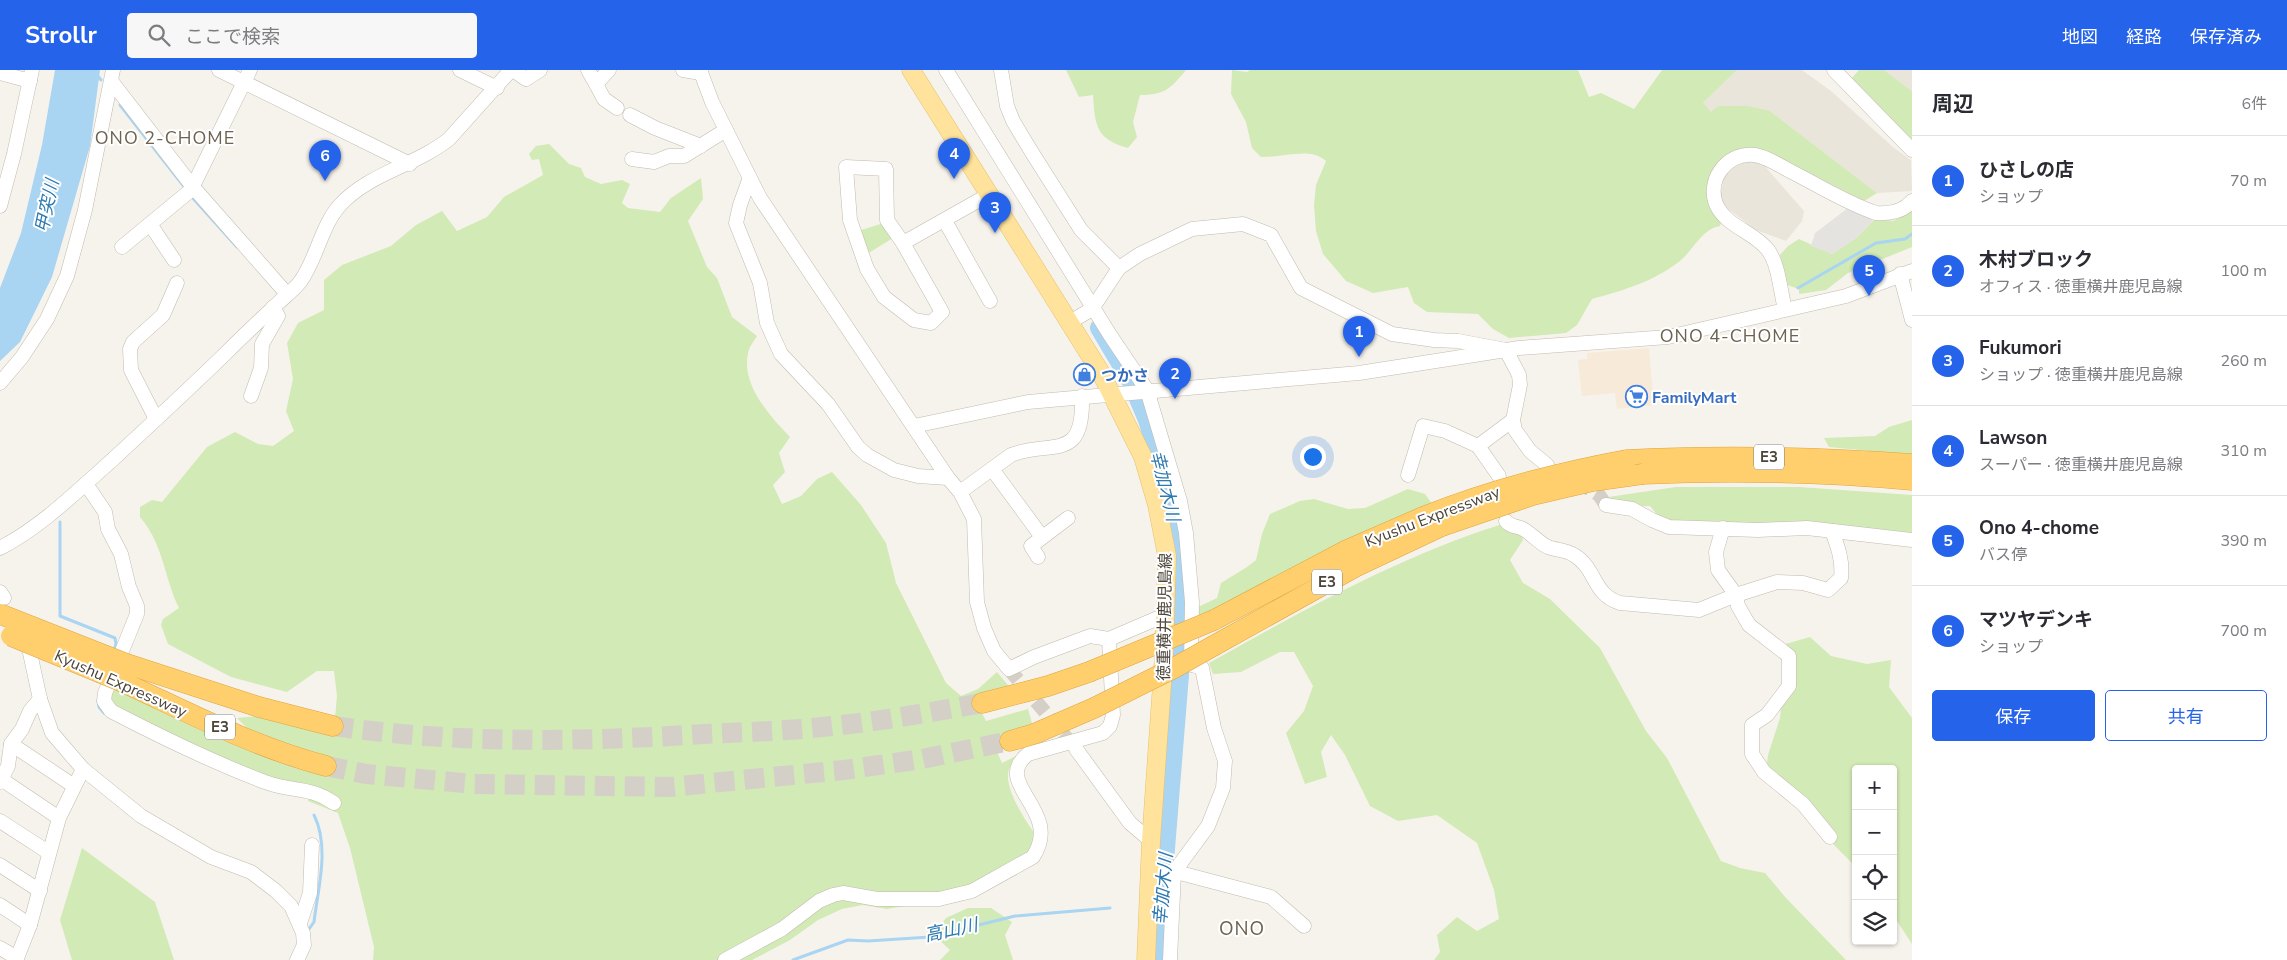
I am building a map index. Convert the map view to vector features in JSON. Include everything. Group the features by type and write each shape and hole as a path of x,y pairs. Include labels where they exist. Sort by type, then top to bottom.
{"highway":[{"name":"Kyushu Expressway","path":"982,702 1048,686 1090,672 1214,620 1345,551 1471,498 1529,480 1626,460 1701,456 1838,458 1912,464"},
{"name":"Kyushu Expressway","path":"1010,741 1034,734 1094,708 1174,668 1355,567 1442,526 1533,495 1593,481 1643,474 1770,472 1839,474 1912,480"},
{"name":"Kyushu Expressway","path":"1,601 122,672 252,742 292,757 326,766"},
{"name":"Kyushu Expressway","path":"6,634 122,672 333,726"}],"main road":[{"name":"徳重横井鹿児島線","path":"911,70 990,194 1074,320 1117,393 1143,457 1159,513 1167,556 1166,656 1151,842 1146,960"}],"street":[{"path":"219,70 247,76 410,164"},
{"path":"460,70 497,88"},
{"path":"0,548 37,525 86,484 299,283 309,267 330,220 339,207 369,182 427,155 449,139 512,70 526,79 540,70"},
{"path":"588,70 604,99 617,108"},
{"path":"596,84 609,70"},
{"path":"683,70 700,72 749,180 948,478 960,492 974,519 977,602 984,628 994,651 1009,669 1034,656 1090,636 1109,639 1165,615"},
{"path":"946,70 1144,390 1180,501 1186,533 1192,602 1188,663"},
{"path":"1001,70 1007,106 1031,151 1081,230 1119,268"},
{"path":"1834,70 1912,150"},
{"path":"0,73 31,76 1,203"},
{"path":"112,76 190,191 287,294"},
{"path":"0,383 22,357 47,319 66,276 85,210 112,76"},
{"path":"122,247 190,191 247,76"},
{"path":"630,115 655,128 701,146"},
{"path":"632,159 654,162 669,156 684,156 726,130"},
{"path":"1785,308 1769,251 1723,216 1715,200 1713,190 1716,179 1721,169 1728,162 1744,155 1766,158 1876,213 1889,214 1900,210 1912,201"},
{"path":"846,167 886,169 887,220 903,243 942,312 931,323 914,320 884,297 867,269 850,220 846,167"},
{"path":"749,180 736,223 760,283 767,323 781,354 828,404 858,447 867,455 894,470 918,476 948,478"},
{"path":"903,243 990,194"},
{"path":"945,220 990,301"},
{"path":"150,224 174,260"},
{"path":"1074,320 1093,308 1119,268 1140,254 1192,229 1244,224 1271,236 1301,288 1384,330 1401,335 1434,340 1458,341 1506,350"},
{"path":"914,426 1028,402 1144,390 1359,373 1506,350 1668,337 1785,308 1846,296 1906,272 1912,320"},
{"path":"156,419 131,370 130,349 133,342 163,314 177,283"},
{"path":"251,396 261,368 262,344 266,335 278,320 273,307"},
{"path":"1506,350 1519,375 1520,385 1513,420 1515,430 1530,451 1547,465"},
{"path":"960,492 1018,452 1055,448 1067,443 1073,438 1081,423 1082,396"},
{"path":"1478,446 1513,420"},
{"path":"1408,475 1423,426 1445,431 1478,446 1499,476"},
{"path":"992,469 1042,537"},
{"path":"86,484 105,512 108,530 121,554 129,587 137,606 137,614 105,693 104,701 111,711 174,743 236,771 277,787 311,790 334,802"},
{"path":"1606,505 1632,509 1669,527 1807,528 1912,540"},
{"path":"1038,557 1030,546 1068,518"},
{"path":"1506,521 1508,524 1522,529 1546,547 1574,554 1588,568 1600,590 1608,599 1699,610 1736,595 1777,582 1803,583 1828,590 1842,578 1840,552 1832,531"},
{"path":"1723,528 1716,552 1718,570 1736,595 1738,606 1750,625 1789,656 1789,686 1767,715 1752,725 1752,754 1764,772 1804,804 1830,837"},
{"path":"725,960 782,929 819,901 833,895 844,893 877,898 939,900 972,891 1032,857 1039,848 1042,835 1040,822 1021,788 1016,770 1020,761 1028,754 1104,733 1110,726 1113,715 1109,639"},
{"path":"30,654 40,699 52,733 83,769 141,816 199,851 257,876 291,906 300,923 304,944 297,960"},
{"path":"1166,656 1202,668 1214,728 1225,761 1224,788 1208,826 1172,872 1170,960"},
{"path":"40,699 30,711 22,729 11,744 8,766 1,780 59,818"},
{"path":"11,744 74,786"},
{"path":"1076,749 1130,823 1151,842"},
{"path":"0,948 16,959 30,925 40,891 48,852 59,818 83,769"},
{"path":"0,821 48,852"},
{"path":"300,923 310,893 312,845"},
{"path":"0,865 40,891"},
{"path":"1150,870 1172,872 1271,897 1304,926"},
{"path":"0,905 30,925"}],"shaded area":[{"path":"1737,70 1802,70 1831,91 1894,148 1911,160 1912,191 1877,193 1770,111 1711,112 1702,104"},
{"path":"1884,70 1912,70 1912,91"},
{"path":"1750,160 1763,164 1804,211 1802,221 1786,241 1756,230 1727,208 1723,202 1721,193 1724,177 1730,169 1740,162"},
{"path":"1848,208 1874,220 1856,238 1832,254 1811,246 1815,233"},
{"path":"1649,348 1654,405 1617,409 1615,393 1582,396 1578,360 1587,359 1587,353"}],"green space":[{"path":"1066,70 1186,70 1166,90 1155,94 1140,95 1133,122 1137,137 1128,148 1109,140 1099,130 1093,95 1079,97"},
{"path":"1232,70 1247,72 1250,70 1578,70 1589,97 1601,93 1634,109 1662,70 1737,70 1703,103 1711,112 1718,106 1748,106 1770,111 1877,193 1864,201 1763,150 1747,149 1733,153 1721,160 1713,170 1708,182 1707,195 1711,209 1721,222 1720,226 1703,235 1680,261 1649,280 1627,289 1592,299 1577,325 1566,333 1509,338 1493,329 1478,314 1427,312 1414,303 1408,287 1373,293 1346,281 1323,254 1316,231 1314,205 1316,185 1326,161 1312,154 1304,153 1261,157 1252,148 1246,122 1231,94"},
{"path":"1859,70 1884,70 1912,91 1912,140 1852,78"},
{"path":"549,144 569,164 581,168 585,177 601,184 622,180 630,184 622,203 628,208 660,212 671,198 701,178 703,199 688,221 707,267 717,278 732,317 757,336 750,346 748,353 749,377 766,410 790,437 779,453 785,472 773,485 782,504 801,496 817,479 832,472 861,505 886,543 896,583 946,683 961,696 978,689 997,672 1012,690 975,700 986,721 1028,709 1033,727 993,743 1002,763 1018,755 1008,773 1008,780 1017,805 1035,834 1031,848 1021,864 993,882 920,903 887,909 863,905 842,909 818,920 790,940 752,960 373,960 374,947 350,848 338,813 308,801 308,786 278,783 112,707 108,696 111,687 275,760 298,769 326,773 254,735 237,718 259,716 335,718 337,696 334,671 317,671 287,692 231,677 168,644 161,625 163,619 179,608 159,550 140,517 140,507 152,500 162,502 207,447 235,432 258,444 273,446 294,431 286,411 293,379 287,343 298,323 324,310 324,280 342,265 391,246 416,225 442,211 457,231 487,217 504,197 543,175 539,159 532,160 529,154 536,146"},
{"path":"1912,211 1912,247 1848,273 1826,290 1799,294 1799,289 1787,285 1780,255 1788,246 1799,239 1832,254 1856,238 1874,220 1893,221"},
{"path":"884,223 893,238 867,254 858,231"},
{"path":"1912,420 1912,455 1829,447 1824,438 1875,436 1889,427"},
{"path":"1676,487 1799,487 1912,495 1912,534 1695,525 1660,518 1650,506 1599,507 1595,499"},
{"path":"1408,489 1425,494 1433,505 1193,621 1192,610 1217,598 1221,583 1256,560 1262,534 1270,514 1300,501 1314,499 1348,509 1365,508"},
{"path":"1519,519 1523,540 1510,560 1523,583 1550,599 1600,648 1646,731 1667,758 1721,861 1740,868 1765,873 1786,898 1846,960 1434,960 1440,952 1437,935 1457,917 1477,931 1499,919 1494,890 1477,843 1437,815 1398,821 1370,806 1345,755 1331,735 1321,752 1327,777 1305,784 1286,733 1304,711 1313,686 1294,652 1280,652 1241,672 1213,674 1209,663 1322,601 1438,547"},
{"path":"1810,637 1831,656 1867,664 1891,660 1889,687 1912,718 1912,944 1897,921 1897,765 1852,765 1852,863 1797,808 1765,781 1768,755 1780,718 1785,670 1782,645"},
{"path":"82,848 155,902 174,960 72,960 60,920"},
{"path":"968,908 991,908 1012,922 1005,935 1013,960 940,960 950,950 934,935 946,918"}],"water":[{"name":"甲突川","path":"55,70 100,70 90,146 52,277 20,342 0,361 0,288 21,233 42,145"}],"waterway":[{"path":"93,70 101,80"},
{"path":"120,105 186,189"},
{"path":"191,196 237,247"},
{"path":"1798,288 1876,243 1905,239 1912,234"},
{"name":"幸加木川","path":"1099,328 1131,382 1147,420 1174,507 1179,543 1181,607 1180,675 1157,960"},
{"path":"60,522 60,616 115,638 114,651"},
{"path":"98,701 99,707 104,713"},
{"path":"309,929 314,922 322,868 321,840 319,827 314,815"},
{"name":"高山川","path":"793,960 848,940 868,941 930,937 1015,916 1110,908"}],"tunnel":[{"path":"1578,482 1599,495 1606,505"},
{"path":"1009,669 1076,749"},
{"path":"333,726 380,732 472,739 610,739 816,728 889,719 982,703"},
{"path":"326,766 366,774 474,784 670,787 844,770 922,759 1010,741"}],"place":[{"name":"Lawson","path":"954,179"},
{"name":"マツヤデンキ","path":"325,181"},
{"name":"Fukumori","path":"995,233"},
{"name":"Ono 4-chome","path":"1869,296"},
{"name":"ひさしの店","path":"1359,357"},
{"name":"つかさ","path":"1085,375"},
{"name":"FamilyMart","path":"1636,397"},
{"name":"木村ブロック","path":"1175,399"}],"district":[{"name":"ONO 2-CHOME","path":"165,138"},
{"name":"ONO 4-CHOME","path":"1730,336"},
{"name":"ONO","path":"1242,928"}]}
